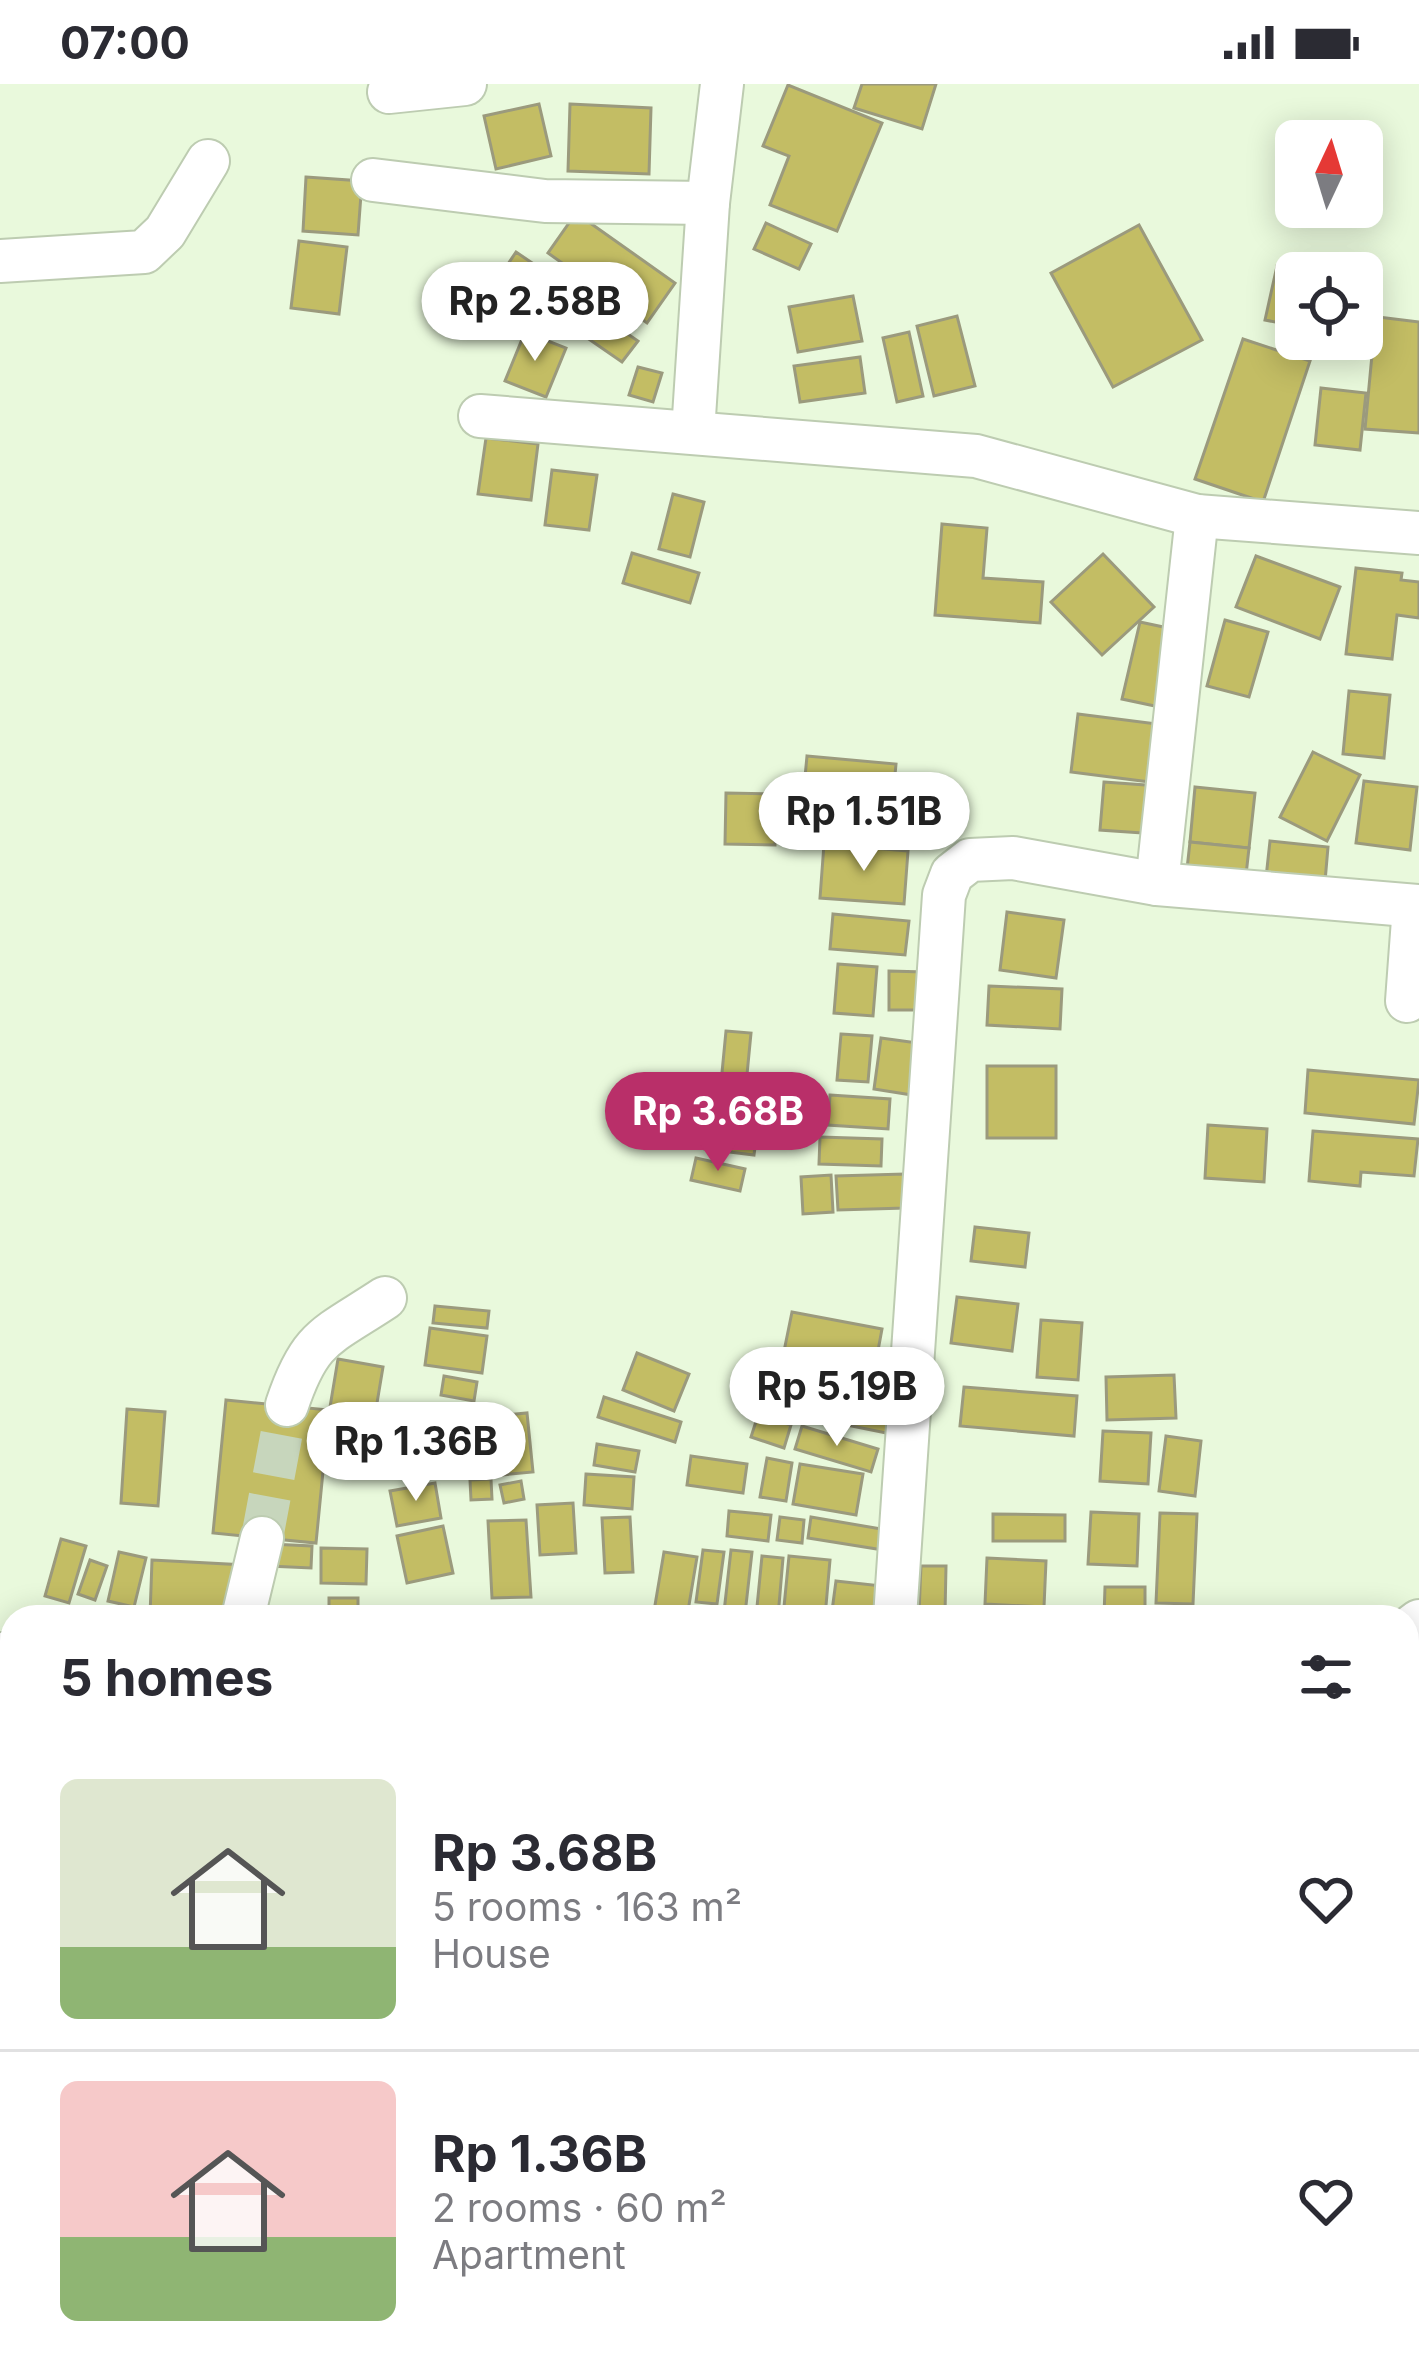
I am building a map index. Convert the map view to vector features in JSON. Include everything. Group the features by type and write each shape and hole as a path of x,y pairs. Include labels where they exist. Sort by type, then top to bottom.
{"street":[{"path":"389,92 465,84"},
{"path":"693,432 708,203 722,84"},
{"path":"0,261 144,252 165,232 208,161"},
{"path":"373,180 545,201 708,203"},
{"path":"480,416 976,456 1197,515 1419,533"},
{"path":"1157,884 1197,515"},
{"path":"896,1605 915,1261 944,895 952,874 970,860 1013,858 1157,884 1417,906 1407,1001"},
{"path":"287,1406 303,1359 321,1340 385,1298"},
{"path":"246,1605 262,1538"}],"building":[{"path":"862,84 936,84 922,129 854,108"},
{"path":"788,85 882,123 837,231 770,205 789,156 763,146"},
{"path":"539,104 551,156 496,169 484,116"},
{"path":"570,104 651,108 649,174 568,171"},
{"path":"306,177 362,181 358,235 303,231"},
{"path":"576,213 675,283 647,323 548,253"},
{"path":"766,223 811,244 799,269 754,249"},
{"path":"1139,225 1202,340 1113,387 1051,273"},
{"path":"299,241 347,247 339,314 291,308"},
{"path":"516,252 538,267 517,300 494,285"},
{"path":"1275,275 1275,322 1265,320"},
{"path":"551,281 638,341 622,362 535,302"},
{"path":"459,285 500,304 488,330 447,312"},
{"path":"853,296 862,341 798,352 789,307"},
{"path":"957,316 975,386 934,396 917,326"},
{"path":"1383,318 1419,322 1419,433 1365,429 1372,360 1383,360"},
{"path":"525,332 566,348 546,397 505,381"},
{"path":"909,332 923,396 897,402 883,338"},
{"path":"1243,339 1275,350 1275,360 1310,361 1263,502 1195,479"},
{"path":"860,357 865,393 800,402 794,366"},
{"path":"638,367 662,373 653,402 629,395"},
{"path":"1321,388 1366,393 1360,450 1315,445"},
{"path":"486,438 538,444 531,500 478,494"},
{"path":"552,470 597,475 589,530 545,525"},
{"path":"673,494 704,502 690,557 659,549"},
{"path":"942,524 987,528 983,578 1043,582 1040,623 935,615"},
{"path":"632,553 699,573 690,603 623,583"},
{"path":"1103,554 1154,607 1102,655 1051,602"},
{"path":"1256,556 1340,587 1320,639 1236,607"},
{"path":"1356,568 1402,573 1401,580 1419,582 1419,618 1397,615 1392,659 1346,654"},
{"path":"1225,620 1268,632 1249,697 1207,686"},
{"path":"1140,622 1182,631 1164,708 1122,699"},
{"path":"1349,691 1390,695 1384,758 1343,754"},
{"path":"1078,714 1157,724 1150,782 1071,772"},
{"path":"1313,752 1360,775 1327,841 1280,817"},
{"path":"807,756 896,764 892,806 803,798"},
{"path":"1364,781 1417,787 1410,850 1356,843"},
{"path":"1104,782 1159,786 1156,834 1100,830"},
{"path":"1195,787 1255,793 1249,848 1190,842"},
{"path":"726,793 776,794 775,845 725,844"},
{"path":"824,806 914,813 911,842 822,835"},
{"path":"1270,841 1328,847 1324,893 1265,887"},
{"path":"1190,842 1249,848 1245,884 1186,878"},
{"path":"824,844 908,851 904,904 820,898"},
{"path":"1007,912 1064,920 1056,978 1000,970"},
{"path":"833,914 909,921 905,955 830,949"},
{"path":"838,964 877,967 873,1016 834,1013"},
{"path":"889,971 924,972 924,1010 889,1010"},
{"path":"989,986 1062,989 1060,1029 987,1025"},
{"path":"726,1031 751,1033 746,1085 721,1083"},
{"path":"841,1034 872,1036 868,1082 837,1080"},
{"path":"881,1038 925,1044 918,1096 874,1089"},
{"path":"987,1066 1056,1066 1056,1138 987,1138"},
{"path":"1308,1070 1419,1080 1414,1124 1305,1113"},
{"path":"830,1095 890,1099 888,1129 828,1125"},
{"path":"709,1125 757,1132 754,1155 705,1149"},
{"path":"1208,1125 1267,1129 1264,1182 1205,1178"},
{"path":"1313,1131 1418,1139 1414,1176 1361,1172 1360,1186 1309,1181"},
{"path":"820,1137 882,1139 881,1166 819,1164"},
{"path":"696,1158 745,1169 740,1191 691,1180"},
{"path":"904,1174 905,1208 838,1210 836,1176"},
{"path":"831,1175 833,1212 803,1214 801,1177"},
{"path":"975,1227 1029,1233 1025,1267 971,1261"},
{"path":"957,1297 1018,1304 1012,1351 951,1343"},
{"path":"435,1306 489,1311 487,1328 433,1323"},
{"path":"792,1312 882,1329 872,1383 781,1366"},
{"path":"1041,1320 1082,1323 1078,1380 1037,1377"},
{"path":"430,1328 487,1336 482,1373 425,1365"},
{"path":"637,1353 689,1374 674,1411 623,1390"},
{"path":"338,1359 383,1367 375,1415 330,1407"},
{"path":"1174,1375 1176,1418 1107,1420 1106,1377"},
{"path":"444,1376 477,1382 474,1401 441,1395"},
{"path":"772,1385 900,1411 896,1435 768,1409"},
{"path":"964,1387 1077,1396 1074,1436 960,1426"},
{"path":"604,1397 681,1422 675,1442 598,1417"},
{"path":"226,1400 329,1410 316,1543 213,1533"},
{"path":"127,1409 165,1412 158,1506 121,1503"},
{"path":"527,1413 533,1472 501,1475 495,1416"},
{"path":"758,1415 791,1425 784,1448 751,1437"},
{"path":"337,1421 385,1428 381,1456 333,1449"},
{"path":"802,1426 878,1449 871,1472 795,1449"},
{"path":"1103,1431 1151,1433 1148,1484 1100,1481"},
{"path":"1166,1436 1201,1441 1195,1496 1159,1491"},
{"path":"597,1444 639,1451 635,1472 594,1465"},
{"path":"407,1452 430,1454 429,1470 406,1469"},
{"path":"489,1452 490,1468 463,1471 461,1455"},
{"path":"691,1456 747,1464 743,1493 687,1485"},
{"path":"767,1458 792,1463 786,1501 760,1497"},
{"path":"800,1464 863,1474 856,1515 793,1504"},
{"path":"586,1474 634,1477 632,1509 584,1505"},
{"path":"491,1479 492,1499 471,1500 470,1480"},
{"path":"521,1481 524,1499 504,1503 500,1485"},
{"path":"435,1483 441,1518 397,1526 390,1491"},
{"path":"573,1503 576,1553 540,1555 537,1505"},
{"path":"729,1511 771,1515 768,1541 727,1536"},
{"path":"1091,1512 1139,1514 1137,1566 1088,1564"},
{"path":"1160,1513 1197,1514 1193,1604 1156,1603"},
{"path":"993,1514 1065,1515 1065,1541 993,1541"},
{"path":"630,1517 633,1572 605,1573 602,1518"},
{"path":"780,1517 804,1520 802,1543 777,1540"},
{"path":"811,1517 887,1530 883,1550 808,1538"},
{"path":"526,1520 531,1597 492,1598 488,1521"},
{"path":"443,1526 453,1573 407,1583 397,1536"},
{"path":"61,1539 86,1546 69,1603 45,1596"},
{"path":"270,1544 312,1546 311,1568 269,1566"},
{"path":"321,1548 367,1549 366,1584 321,1583"},
{"path":"703,1550 724,1552 717,1604 696,1602"},
{"path":"731,1550 752,1552 746,1605 725,1605"},
{"path":"119,1552 146,1558 134,1605 108,1601"},
{"path":"664,1552 697,1557 689,1605 655,1605"},
{"path":"762,1556 783,1558 779,1605 757,1605"},
{"path":"789,1556 830,1560 826,1605 784,1605"},
{"path":"987,1558 1046,1561 1044,1605 985,1604"},
{"path":"90,1560 107,1566 95,1600 78,1594"},
{"path":"152,1560 245,1565 243,1605 150,1605"},
{"path":"921,1566 946,1566 945,1605 919,1605"},
{"path":"836,1581 882,1586 879,1605 833,1605"},
{"path":"1105,1587 1145,1587 1145,1605 1104,1605"},
{"path":"329,1598 358,1598 358,1605 329,1605"}],"tunnel":[{"path":"262,1538 287,1405"}]}
